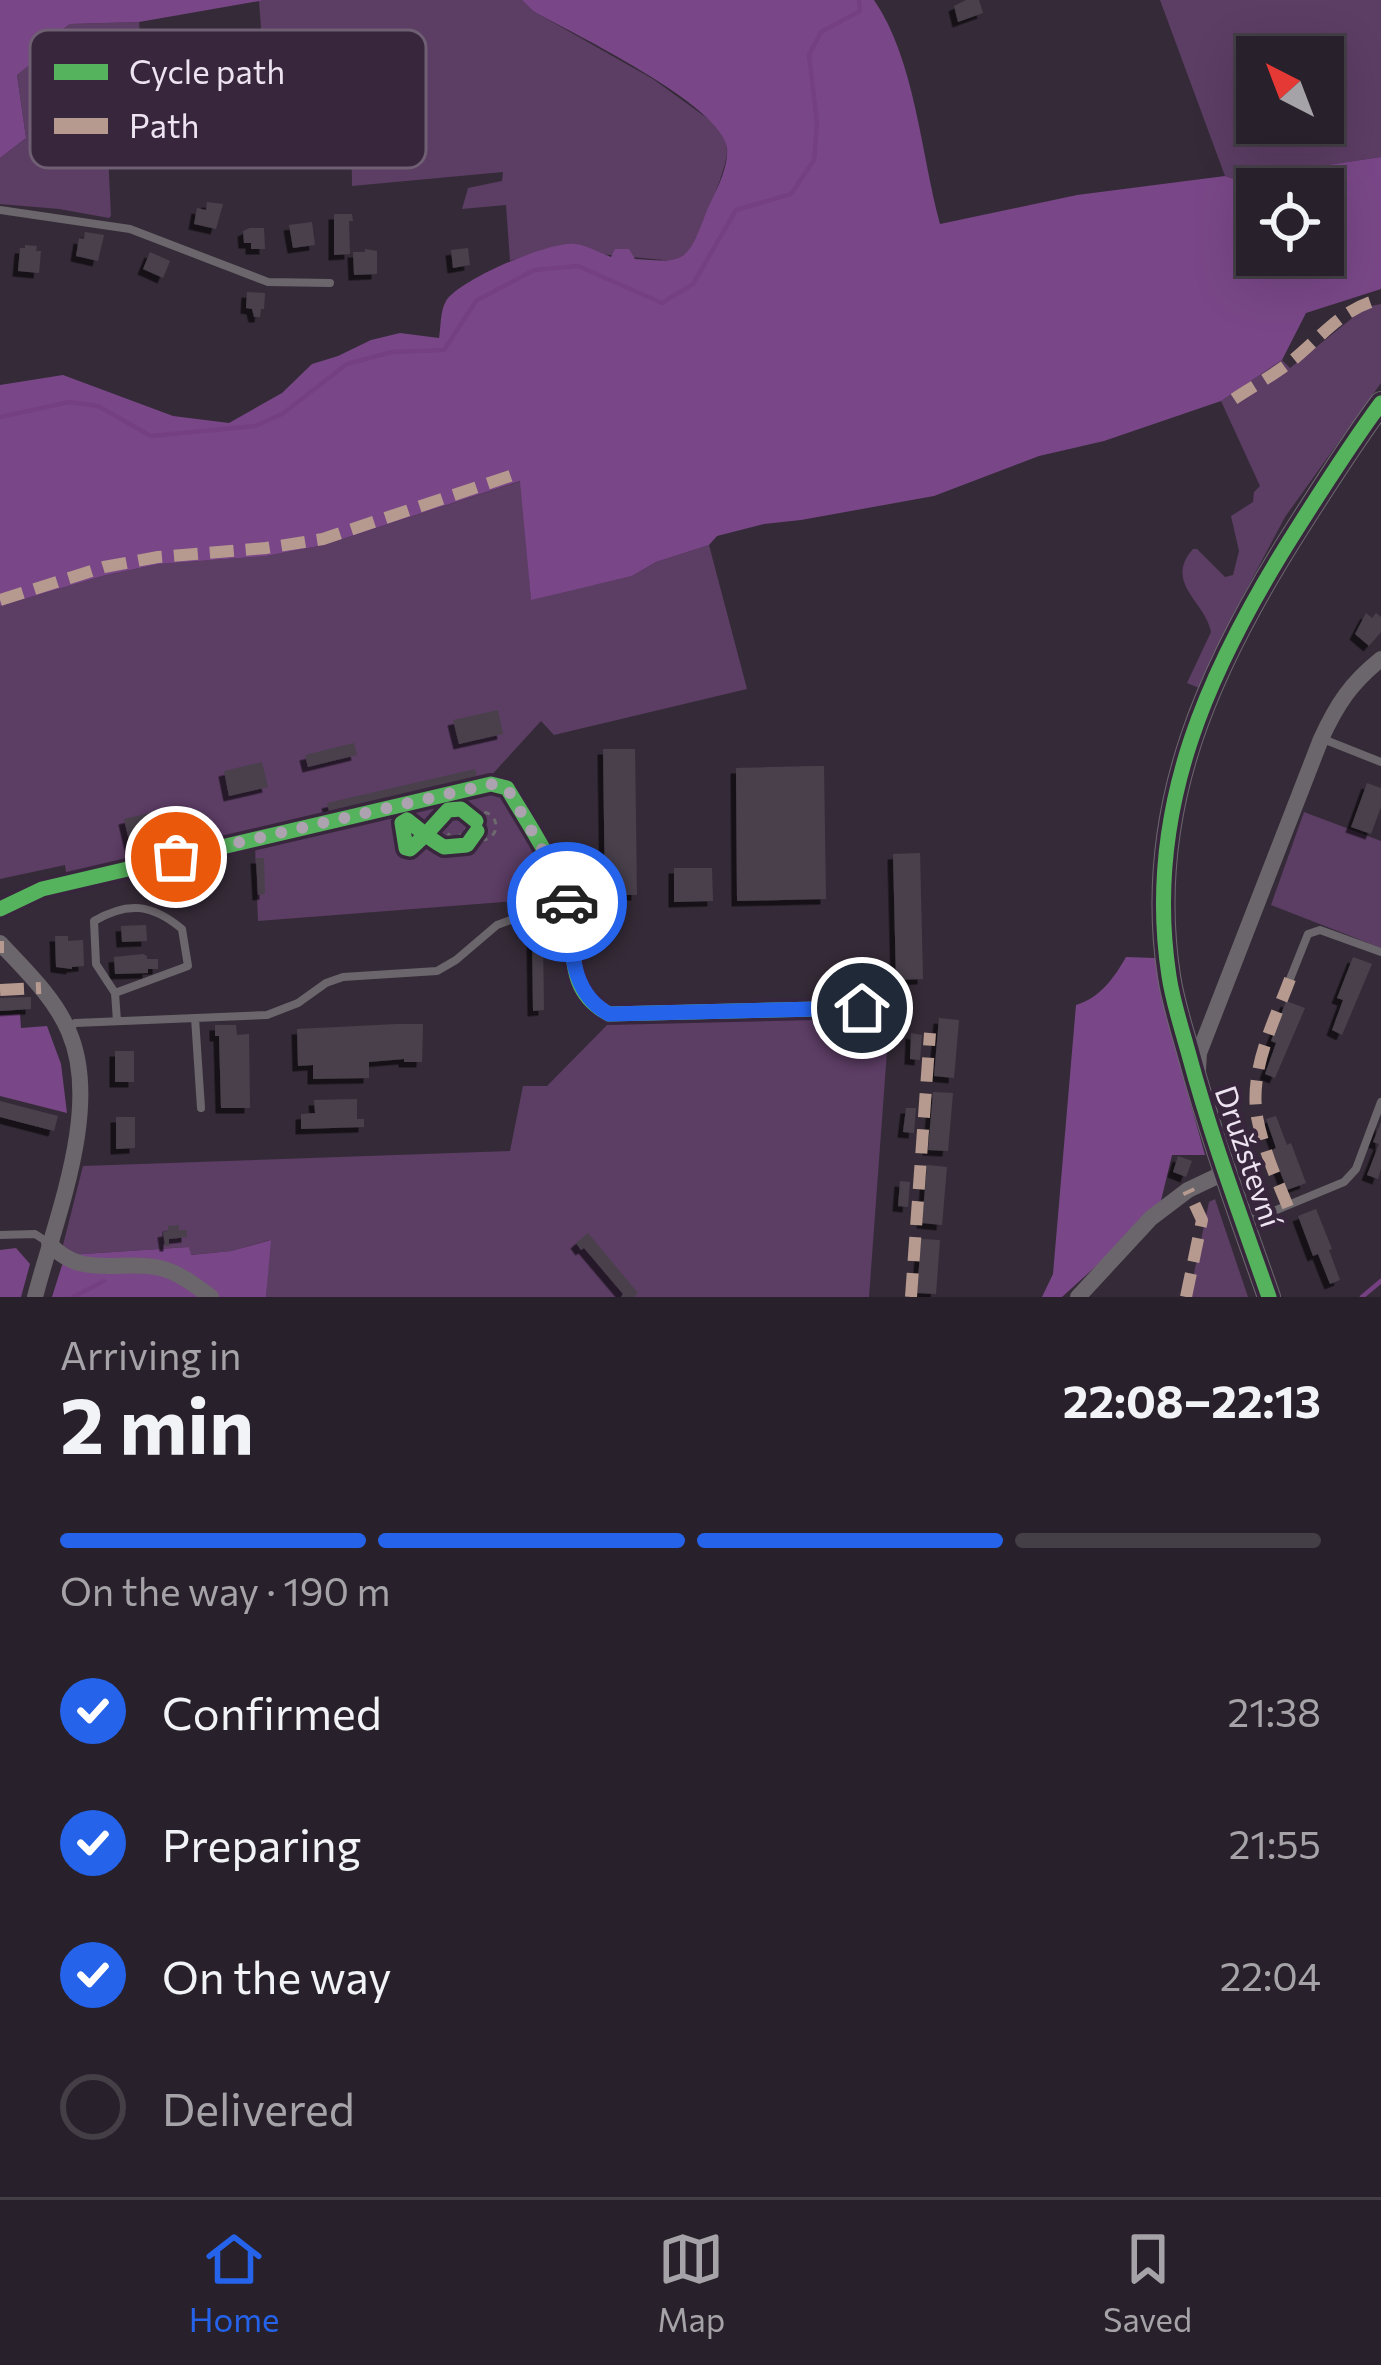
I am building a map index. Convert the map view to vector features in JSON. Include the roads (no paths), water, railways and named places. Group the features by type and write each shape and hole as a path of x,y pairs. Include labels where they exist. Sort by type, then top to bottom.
{"street":[{"name":"Družstevní","path":"1269,1297 1196,1083 1170,982 1163,918 1166,840 1184,755 1216,673 1259,587 1381,404"},
{"path":"1196,1083 1199,1054 1321,739 1356,679 1381,659"},
{"path":"0,909 42,889 491,784 507,788 566,891 575,976 599,1008 609,1014 862,1008"},
{"path":"0,943 41,988 68,1029 80,1066 82,1111 35,1297"},
{"path":"1078,1297 1151,1218 1188,1190 1226,1172"},
{"path":"49,1243 61,1257 92,1265 160,1268 211,1297"}],"lane":[{"path":"0,210 130,229 268,282 330,283"},
{"path":"1321,739 1381,761"},
{"path":"116,993 188,966 182,929 161,912 114,910 94,921 96,964 116,993 117,1021"},
{"path":"68,1029 75,1023 267,1015 344,976 437,970 497,925 526,914 552,912"},
{"path":"1290,979 1307,934 1320,930 1381,952"},
{"path":"195,1018 201,1108"},
{"path":"1244,1224 1344,1182 1356,1169 1381,1102"},
{"path":"0,1234 35,1234 49,1243"}],"waterway":[{"path":"0,417 69,402 98,406 151,436 255,426 282,414 347,364 392,352 444,350 476,301 534,270 578,266 662,303 693,284 736,210 791,194 814,160 817,123 809,55 821,32 860,11 859,0"},
{"path":"73,1297 104,1281"},
{"path":"1362,1297 1381,1281"}]}
